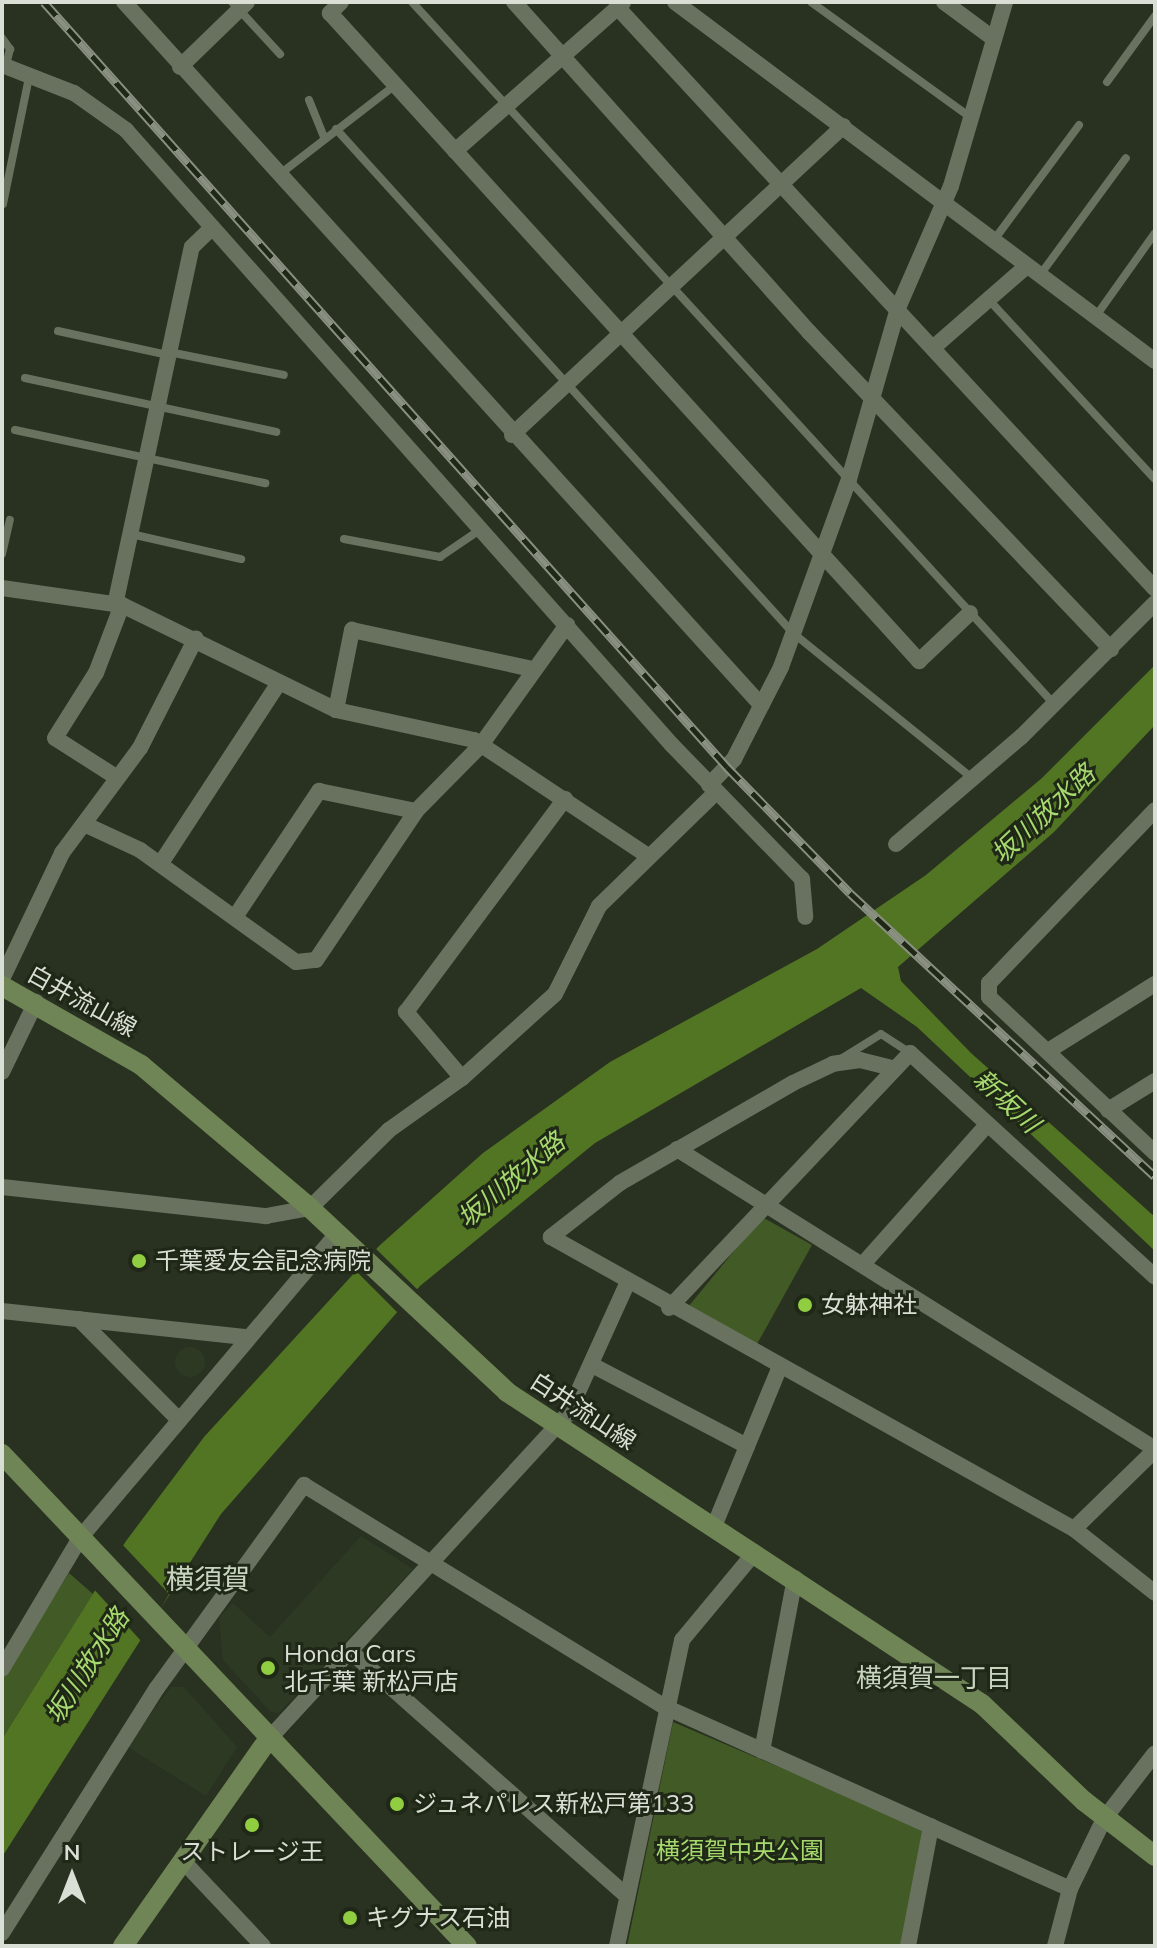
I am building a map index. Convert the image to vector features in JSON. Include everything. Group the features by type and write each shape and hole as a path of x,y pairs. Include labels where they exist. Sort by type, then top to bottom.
{"main road":[{"name":"白井流山線","path":"2,986 36,1002 141,1065 342,1236 438,1333 557,1428 715,1524 982,1704 1104,1819 1155,1856"},
{"path":"2,1454 267,1741 467,1946"},
{"path":"123,1946 267,1741"}],"street":[{"path":"124,2 277,177 761,705"},
{"path":"341,2 330,13 919,661 970,613"},
{"path":"514,2 872,396 1111,649"},
{"path":"675,2 1154,359"},
{"path":"944,2 994,39"},
{"path":"2,1187 266,1216 310,1208 389,1130 462,1078 569,978 579,934 712,789 734,759 761,705 793,633 820,550 849,479 898,308 943,199 1005,2"},
{"path":"180,67 240,5"},
{"path":"455,151 621,5 781,185 1155,589"},
{"path":"4,65 30,72 126,130 712,789 802,879 805,917"},
{"path":"512,435 843,126"},
{"path":"116,777 55,738 96,673 118,605 145,458 192,247 212,228"},
{"path":"934,347 988,300 1033,271"},
{"path":"2,588 118,605 196,638 336,710 481,745 648,856"},
{"path":"896,844 973,780 1054,705 1155,603"},
{"path":"84,824 161,863 237,914 296,962 316,960 416,811 481,745 567,625"},
{"path":"336,710 352,630 533,669"},
{"path":"2,979 62,853 140,748 196,638"},
{"path":"161,863 279,683"},
{"path":"237,914 319,791 416,811"},
{"path":"462,1078 406,1012 565,799"},
{"path":"1155,810 989,983 989,997 1155,1153"},
{"path":"1048,1051 1155,984"},
{"path":"2,1072 36,1002"},
{"path":"669,1308 764,1202 910,1053 1155,1277"},
{"path":"892,1068 860,1060 833,1064 677,1149 551,1237 669,1308 1074,1529 1155,1593"},
{"path":"1108,1110 1155,1081"},
{"path":"863,1264 987,1125"},
{"path":"677,1149 1155,1450 1074,1529"},
{"path":"2,1667 84,1542 178,1419 245,1337 342,1236"},
{"path":"267,1741 557,1428 592,1365 627,1284"},
{"path":"2,1311 245,1337"},
{"path":"79,1319 178,1419"},
{"path":"592,1365 747,1446"},
{"path":"715,1524 779,1369"},
{"path":"2,1933 182,1647 304,1485 434,1561 663,1706 1070,1889"},
{"path":"617,1946 663,1706 682,1640 755,1552"},
{"path":"762,1751 795,1578"},
{"path":"350,1651 627,1896"},
{"path":"1055,1946 1070,1889 1104,1819 1155,1753"},
{"path":"908,1946 931,1826"},
{"path":"182,1860 261,1946"}],"lane":[{"path":"412,2 1054,705"},
{"path":"811,2 971,118"},
{"path":"240,5 280,54"},
{"path":"1107,82 1155,16"},
{"path":"2,38 10,49 4,65"},
{"path":"3,204 30,72"},
{"path":"277,177 324,137 395,85"},
{"path":"309,100 324,137"},
{"path":"994,240 1079,125"},
{"path":"336,129 793,633 973,780"},
{"path":"2,151 14,153"},
{"path":"1033,271 1126,158"},
{"path":"1096,317 1155,233"},
{"path":"988,300 1155,479"},
{"path":"58,331 284,375"},
{"path":"25,378 276,432"},
{"path":"15,430 265,483"},
{"path":"2,554 10,520"},
{"path":"344,539 440,557 482,529"},
{"path":"130,534 241,559"},
{"path":"833,1064 881,1034 910,1053"}],"shaded area":[{"path":"190,1347 201,1351 205,1362 201,1373 190,1377 179,1373 175,1362 179,1351"},
{"path":"361,1536 413,1569 279,1713 271,1712 223,1660 219,1618 233,1603 270,1637"},
{"path":"171,1687 184,1687 237,1747 206,1796 126,1746"}],"green space":[{"path":"762,1217 812,1245 756,1346 688,1307"},
{"path":"69,1573 93,1594 2,1739 2,1678"},
{"name":"横須賀中央公園","path":"673,1722 925,1829 901,1946 627,1946"}],"water":[{"path":"1155,665 1155,725 1054,832 898,967 901,981 971,1053 1155,1217 1155,1251 917,1027 861,988 595,1143 420,1286 221,1514 2,1857 2,1739 126,1541 204,1437 379,1246 483,1153 610,1062 817,949 926,875 1042,778"}],"pier":[{"path":"373,1246 420,1292 400,1315 353,1268"},
{"path":"120,1542 169,1594 142,1642 92,1587"}],"railway":[{"path":"44,2 727,767 850,893 1155,1176"}],"place":[{"name":"千葉愛友会記念病院","path":"139,1261"},
{"name":"女躰神社","path":"805,1305"},
{"name":"Honda Cars 北千葉 新松戸店","path":"268,1668"},
{"name":"ジュネパレス新松戸第133","path":"397,1804"},
{"name":"ストレージ王","path":"252,1825"},
{"name":"キグナス石油","path":"350,1918"}],"district":[{"name":"横須賀","path":"208,1579"},
{"name":"横須賀一丁目","path":"934,1678"}],"water label":[{"name":"坂川放水路","path":"1043,814"},
{"name":"新坂川","path":"1007,1101"},
{"name":"坂川放水路","path":"511,1180"},
{"name":"坂川放水路","path":"87,1666"}]}
